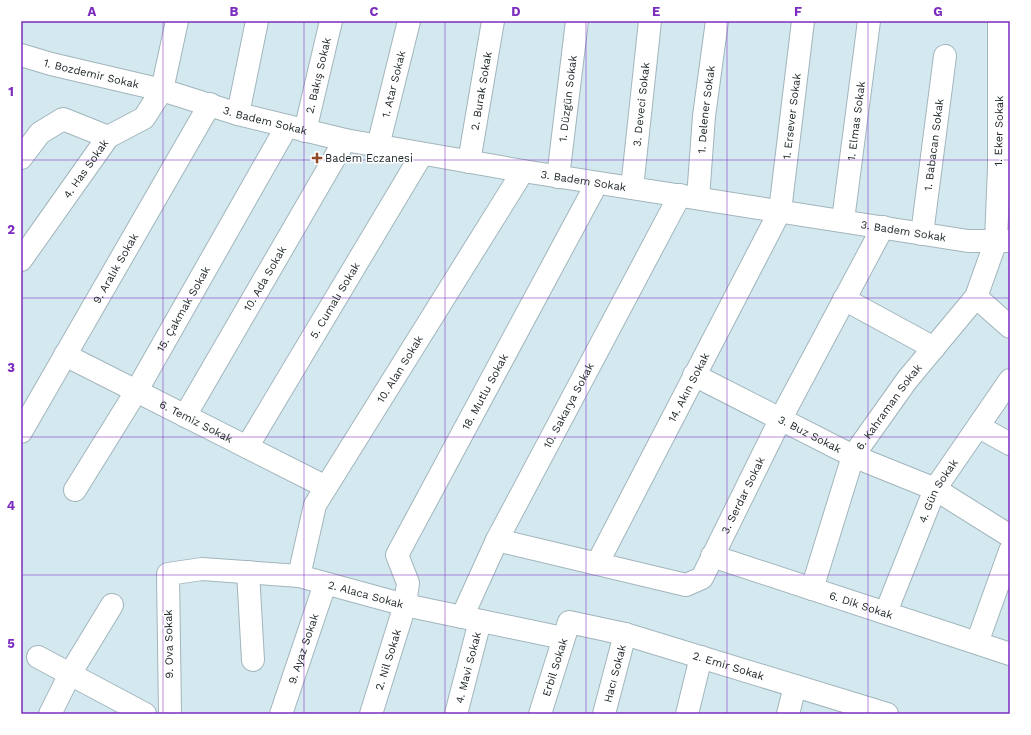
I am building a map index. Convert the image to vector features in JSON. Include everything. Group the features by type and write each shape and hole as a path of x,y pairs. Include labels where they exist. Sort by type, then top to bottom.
{"street":[{"path":"162,90 177,21"},
{"path":"238,114 257,21"},
{"name":"2. Bakış Sokak","path":"296,128 331,21"},
{"name":"1. Atar Sokak","path":"378,146 409,21"},
{"name":"2. Burak Sokak","path":"469,162 493,21"},
{"name":"1. Düzgün Sokak","path":"558,177 577,21"},
{"name":"3. Deveci Sokak","path":"632,188 650,21"},
{"name":"1. Delener Sokak","path":"689,197 704,116 716,21"},
{"name":"1. Ersever Sokak","path":"780,211 803,21"},
{"name":"1. Elmas Sokak","path":"843,220 870,21"},
{"name":"1. Eker Sokak","path":"999,21 1005,74 1003,241"},
{"name":"1. Bozdemir Sokak","path":"21,55 51,64 162,90"},
{"name":"1. Babacan Sokak","path":"922,234 945,56"},
{"name":"3. Badem Sokak","path":"162,90 238,114 345,140 422,154 558,177 843,220 968,241 1003,241"},
{"name":"4. Has Sokak","path":"21,260 108,137 144,118 162,90"},
{"name":"9. Aralık Sokak","path":"21,432 210,104"},
{"path":"21,158 40,133 63,119 108,137"},
{"name":"15. Çakmak Sokak","path":"75,490 296,128"},
{"name":"10. Ada Sokak","path":"185,416 345,140"},
{"name":"5. Cumalı Sokak","path":"247,447 422,154"},
{"name":"10. Alan Sokak","path":"299,576 315,505 522,171"},
{"name":"18. Mutlu Sokak","path":"405,605 408,583 397,555 598,183"},
{"name":"10. Sakarya Sokak","path":"471,619 497,540 689,197"},
{"name":"14. Akın Sokak","path":"597,564 780,211"},
{"name":"3. Serdar Sokak","path":"497,540 686,585 702,578 780,420 883,227"},
{"name":"6. Kahraman Sokak","path":"812,589 853,456 907,380 976,297 1003,241"},
{"path":"976,297 1010,327"},
{"path":"844,299 934,348"},
{"name":"6. Temiz Sokak","path":"66,355 326,487"},
{"name":"3. Buz Sokak","path":"694,375 853,456 935,489 1010,536"},
{"name":"4. Gün Sokak","path":"886,612 935,489 1010,380"},
{"path":"979,427 1010,444"},
{"path":"977,642 1010,551"},
{"name":"6. Dik Sokak","path":"712,556 1010,654"},
{"name":"2. Alaca Sokak","path":"168,574 202,569 299,576 405,605 471,619 566,630"},
{"path":"248,572 253,660"},
{"name":"9. Ova Sokak","path":"168,574 170,714"},
{"name":"9. Ayaz Sokak","path":"281,714 325,584"},
{"path":"50,714 70,674 112,605"},
{"name":"2. Nil Sokak","path":"371,714 405,605"},
{"name":"4. Mavi Sokak","path":"456,714 471,619"},
{"name":"2. Emir Sokak","path":"566,630 625,634 887,714"},
{"name":"Erbil Sokak","path":"540,714 566,630"},
{"name":"Hacı Sokak","path":"604,714 625,634"},
{"path":"38,657 145,714"},
{"path":"688,714 702,657"},
{"path":"788,714 795,686"}],"place":[{"name":"Badem Eczanesi","path":"317,158"}]}
